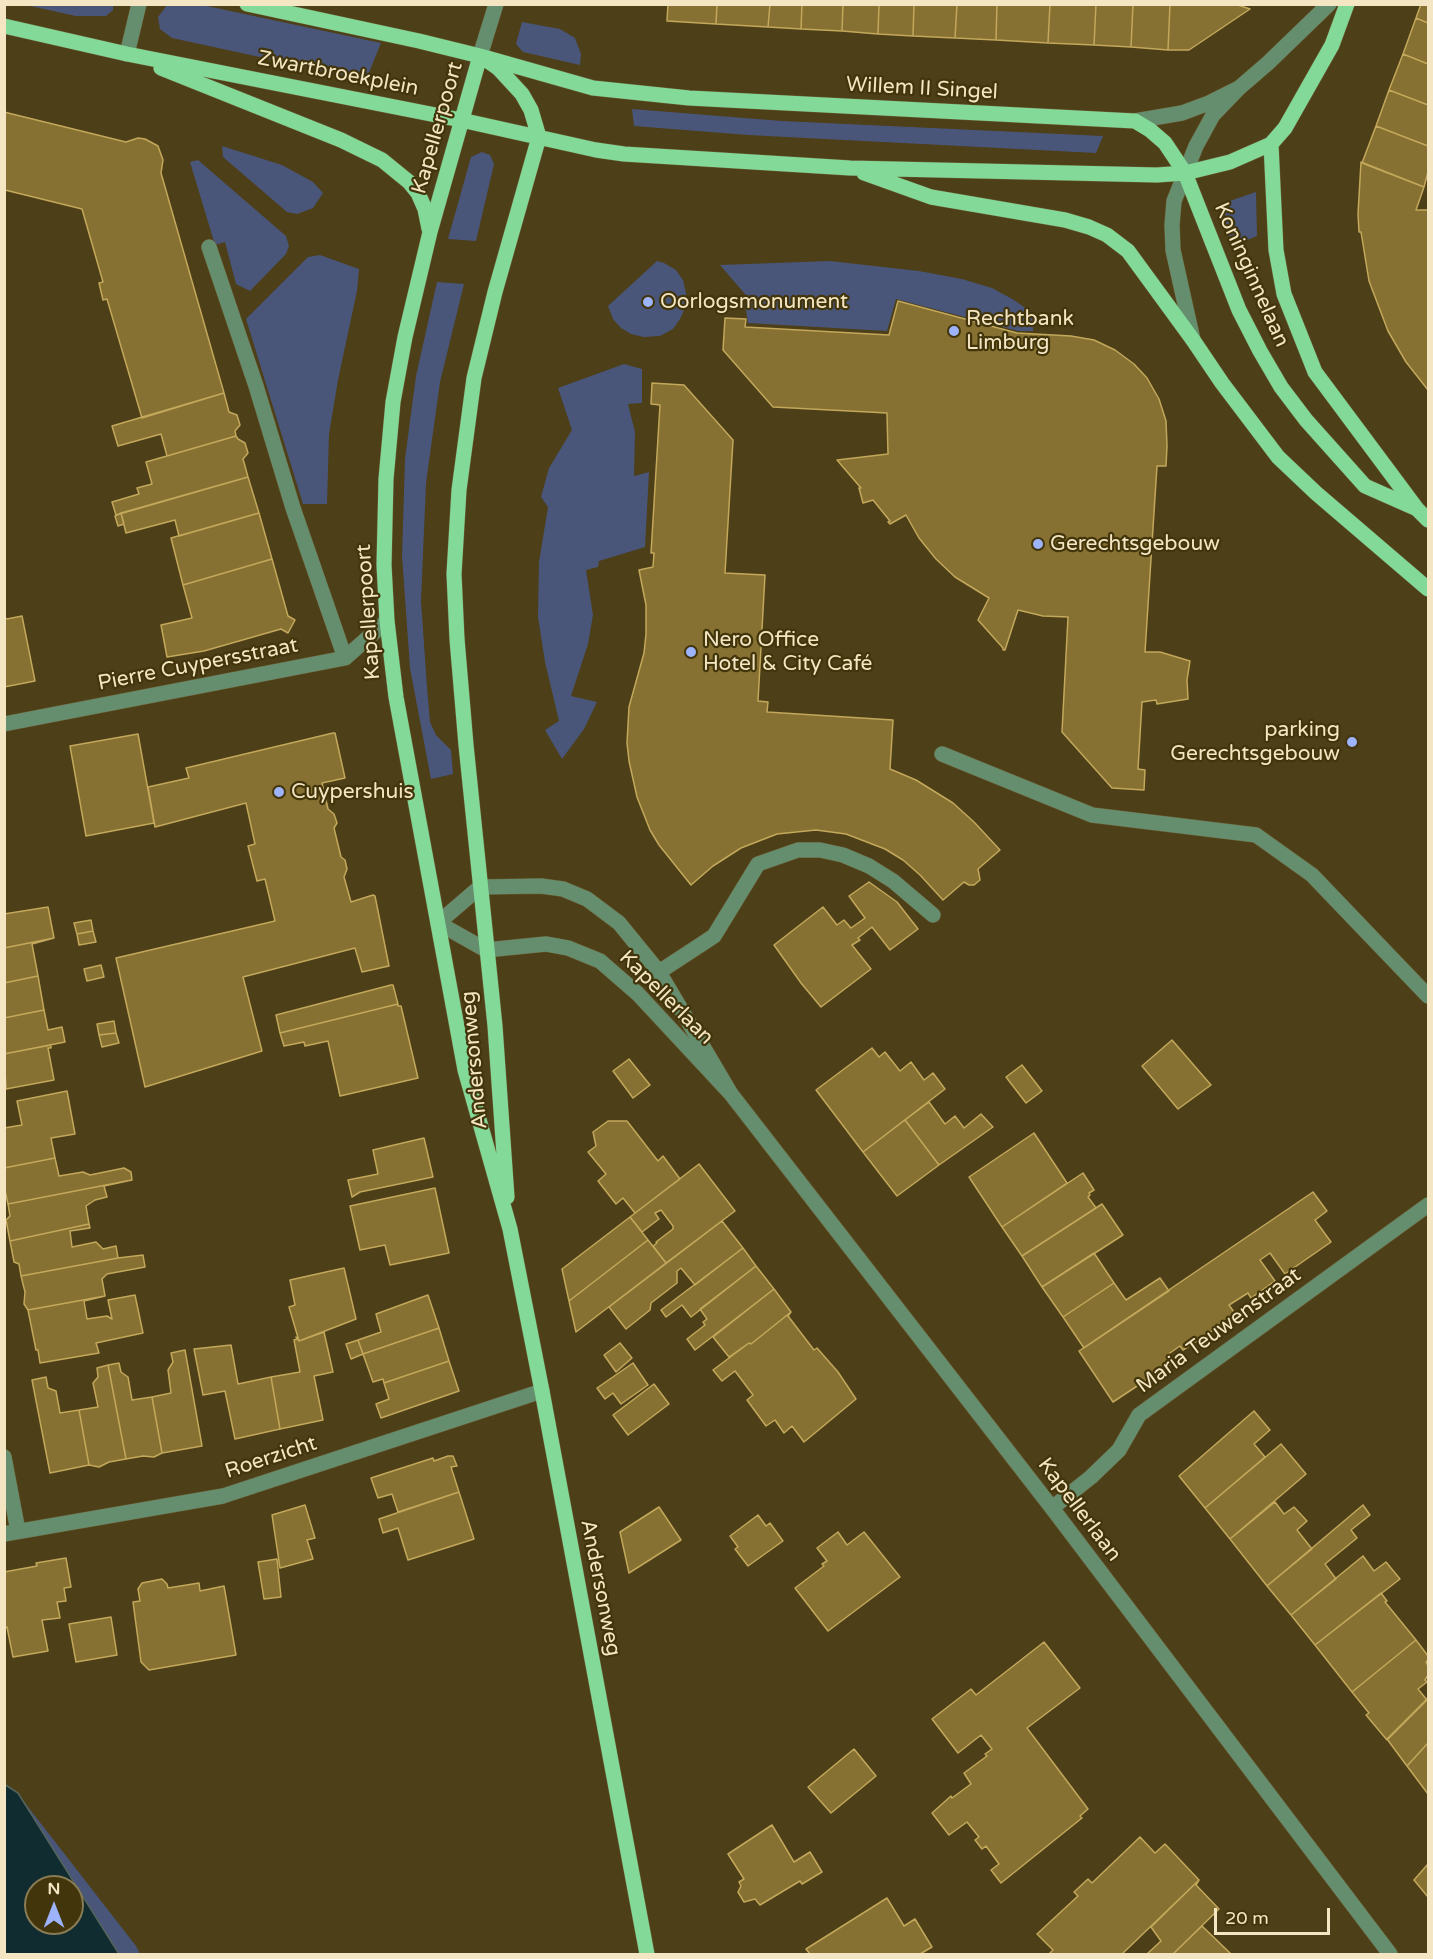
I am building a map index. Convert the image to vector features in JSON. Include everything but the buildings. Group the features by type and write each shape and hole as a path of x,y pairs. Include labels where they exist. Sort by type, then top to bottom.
{"main road":[{"path":"247,4 480,56"},
{"path":"480,888 457,639 454,574 457,519 474,378 495,292 539,137 596,150 645,157 850,168 1120,175 1185,173 1230,162 1271,144 1285,128 1332,45 1347,4"},
{"path":"4,26 127,54 341,141 382,160 409,182 418,193 425,209 430,232"},
{"name":"Zwartbroekplein","path":"127,54 539,137"},
{"name":"Kapellerpoort","path":"438,924 396,697 387,621 384,565 386,479 393,402 405,337 430,232 480,56 498,68 522,94 531,110 539,137"},
{"name":"Willem II Singel","path":"480,56 593,88 689,98 1135,121"},
{"name":"Koninginnelaan","path":"1135,121 1165,143 1185,173 1239,310 1281,387 1306,420 1365,486 1417,509"},
{"name":"Koninginnelaan","path":"1271,144 1278,261 1284,294 1304,347 1315,372 1417,509 1428,520"},
{"path":"850,168 931,197 1065,220 1107,235 1128,251 1222,384 1278,457 1316,493 1428,589"},
{"name":"Andersonweg","path":"480,888 495,1026 510,1230"},
{"name":"Andersonweg","path":"438,924 465,1070 510,1230 647,1954"}],"street":[{"path":"127,54 139,4"},
{"path":"480,56 496,4"},
{"name":"Willem II Singel","path":"1135,121 1182,114 1239,88 1329,4"},
{"path":"1193,340 1173,250 1174,201 1196,146 1213,115 1239,88"},
{"name":"Kapellerpoort","path":"209,247 256,386 293,508 345,658"},
{"path":"345,658 387,621"},
{"name":"Pierre Cuypersstraat","path":"4,724 345,658"},
{"path":"942,754 1092,815 1256,835 1312,875 1428,996"},
{"path":"659,972 714,936 758,864 798,850 820,850 843,855 869,866 893,881 933,915"},
{"name":"Kapellerlaan","path":"480,888 541,886 563,889 587,899 619,924 659,972 731,1095"},
{"path":"480,888 438,924 486,950"},
{"name":"Kapellerlaan","path":"486,950 546,944 568,948 600,961 638,994 731,1095 1052,1508 1390,1954"},
{"name":"Maria Teuwenstraat","path":"1052,1508 1091,1477 1119,1450 1139,1415 1428,1205"},
{"name":"Roerzicht","path":"11,1532 223,1496 542,1392"},
{"path":"4,1457 11,1532"}],"shaded area":[{"path":"26,5 113,5 113,10 106,16 76,16"},
{"path":"167,5 202,5 381,43 366,80 172,38 160,29 158,17"},
{"path":"522,22 560,29 575,38 581,54 580,65 523,52 516,44"},
{"path":"632,109 782,121 1103,136 1096,153 748,135 634,126"},
{"path":"222,146 282,165 313,182 323,193 313,208 297,214 287,212 223,157"},
{"path":"482,152 490,155 494,164 476,241 448,239 471,157"},
{"path":"198,160 286,236 289,246 286,254 250,291 236,284 225,242 215,245 190,162"},
{"path":"1256,192 1257,236 1232,246 1218,205"},
{"path":"320,255 359,269 357,291 329,434 327,504 303,504 246,319 308,257"},
{"path":"657,261 676,270 683,280 686,306 673,329 660,336 644,337 631,334 613,319 608,306"},
{"path":"830,261 919,271 962,279 992,288 1034,314 1033,331 1018,331 896,299 887,331 748,323 745,304 751,301 720,265"},
{"path":"437,282 464,284 440,382 426,483 421,601 430,722 436,735 451,750 453,774 431,779 410,668 402,556 405,459 416,376"},
{"path":"624,364 642,369 642,403 628,404 635,432 634,476 649,472 645,547 599,561 598,567 586,570 593,615 588,644 571,696 597,702 584,729 562,759 545,730 559,721 545,662 538,617 539,562 548,507 541,497 549,468 572,430 558,388"},
{"path":"4,1784 18,1794 81,1875 24,1875 24,1935 84,1935 84,1879 140,1954 5,1954"},
{"path":"4,1784 18,1793 69,1875 24,1875 24,1935 84,1935 84,1898 119,1954 5,1954"}],"place":[{"name":"Oorlogsmonument","path":"648,302"},
{"name":"Rechtbank Limburg","path":"954,331"},
{"name":"Gerechtsgebouw","path":"1038,544"},
{"name":"Nero Office Hotel & City Café","path":"691,652"},
{"name":"parking Gerechtsgebouw","path":"1352,742"},
{"name":"Cuypershuis","path":"279,792"}]}
